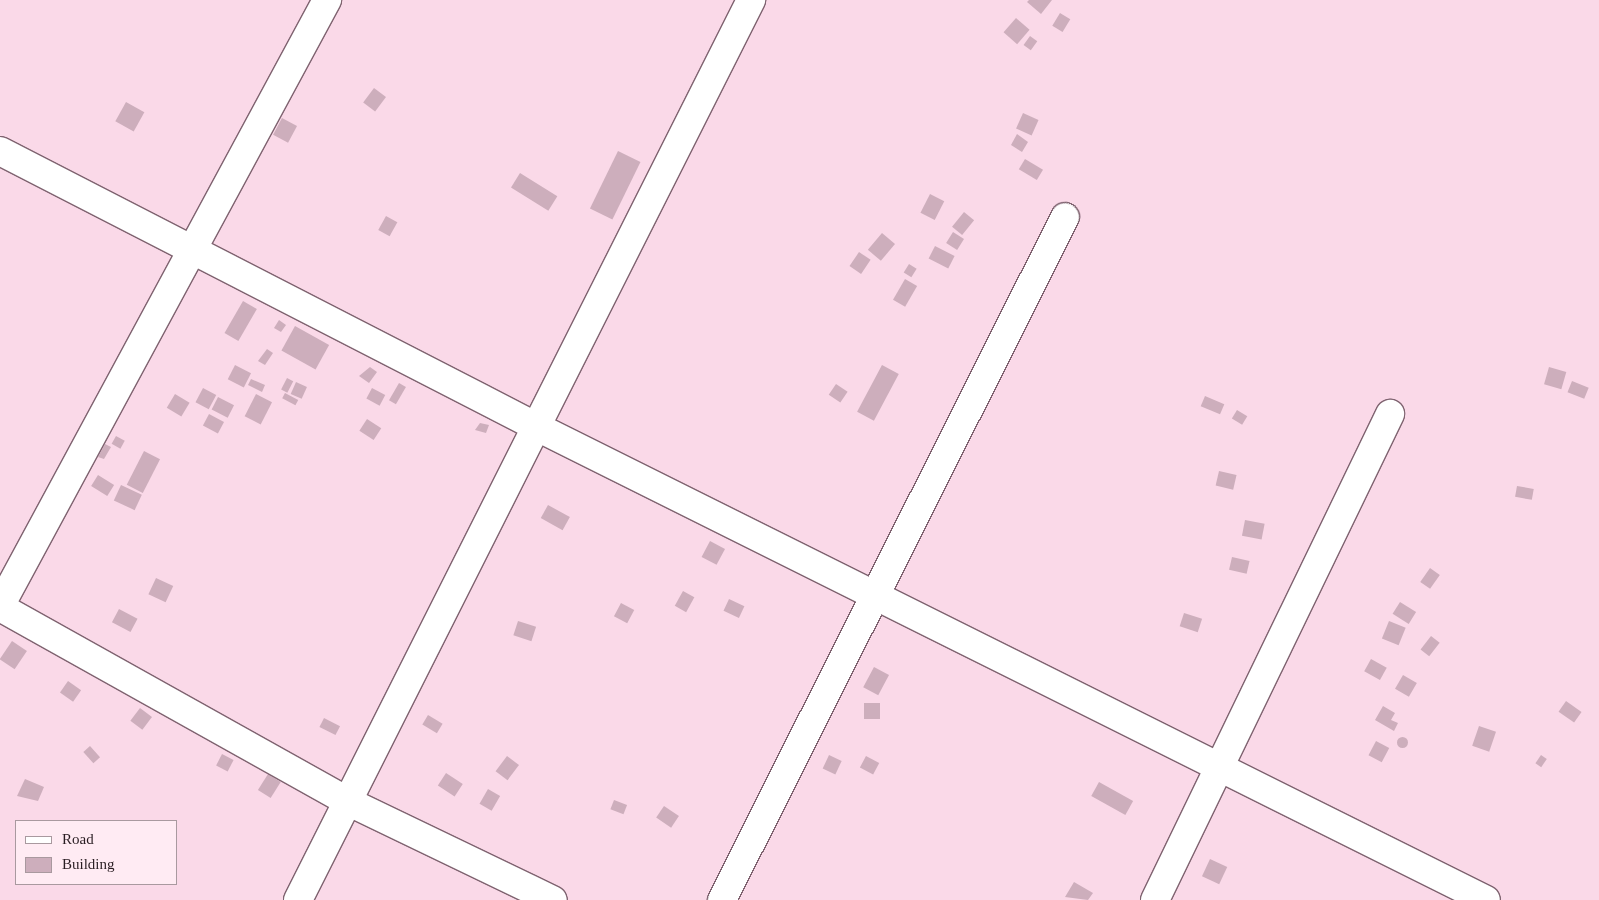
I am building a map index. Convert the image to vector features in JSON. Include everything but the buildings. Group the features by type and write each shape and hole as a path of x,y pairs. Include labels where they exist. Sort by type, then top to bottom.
{"street":[{"path":"327,0 0,606 349,802 552,900"},
{"path":"298,900 349,802 750,0"},
{"path":"0,151 193,248 537,427 1486,900"},
{"path":"722,900 1065,217"},
{"path":"1155,900 1390,414"}]}
